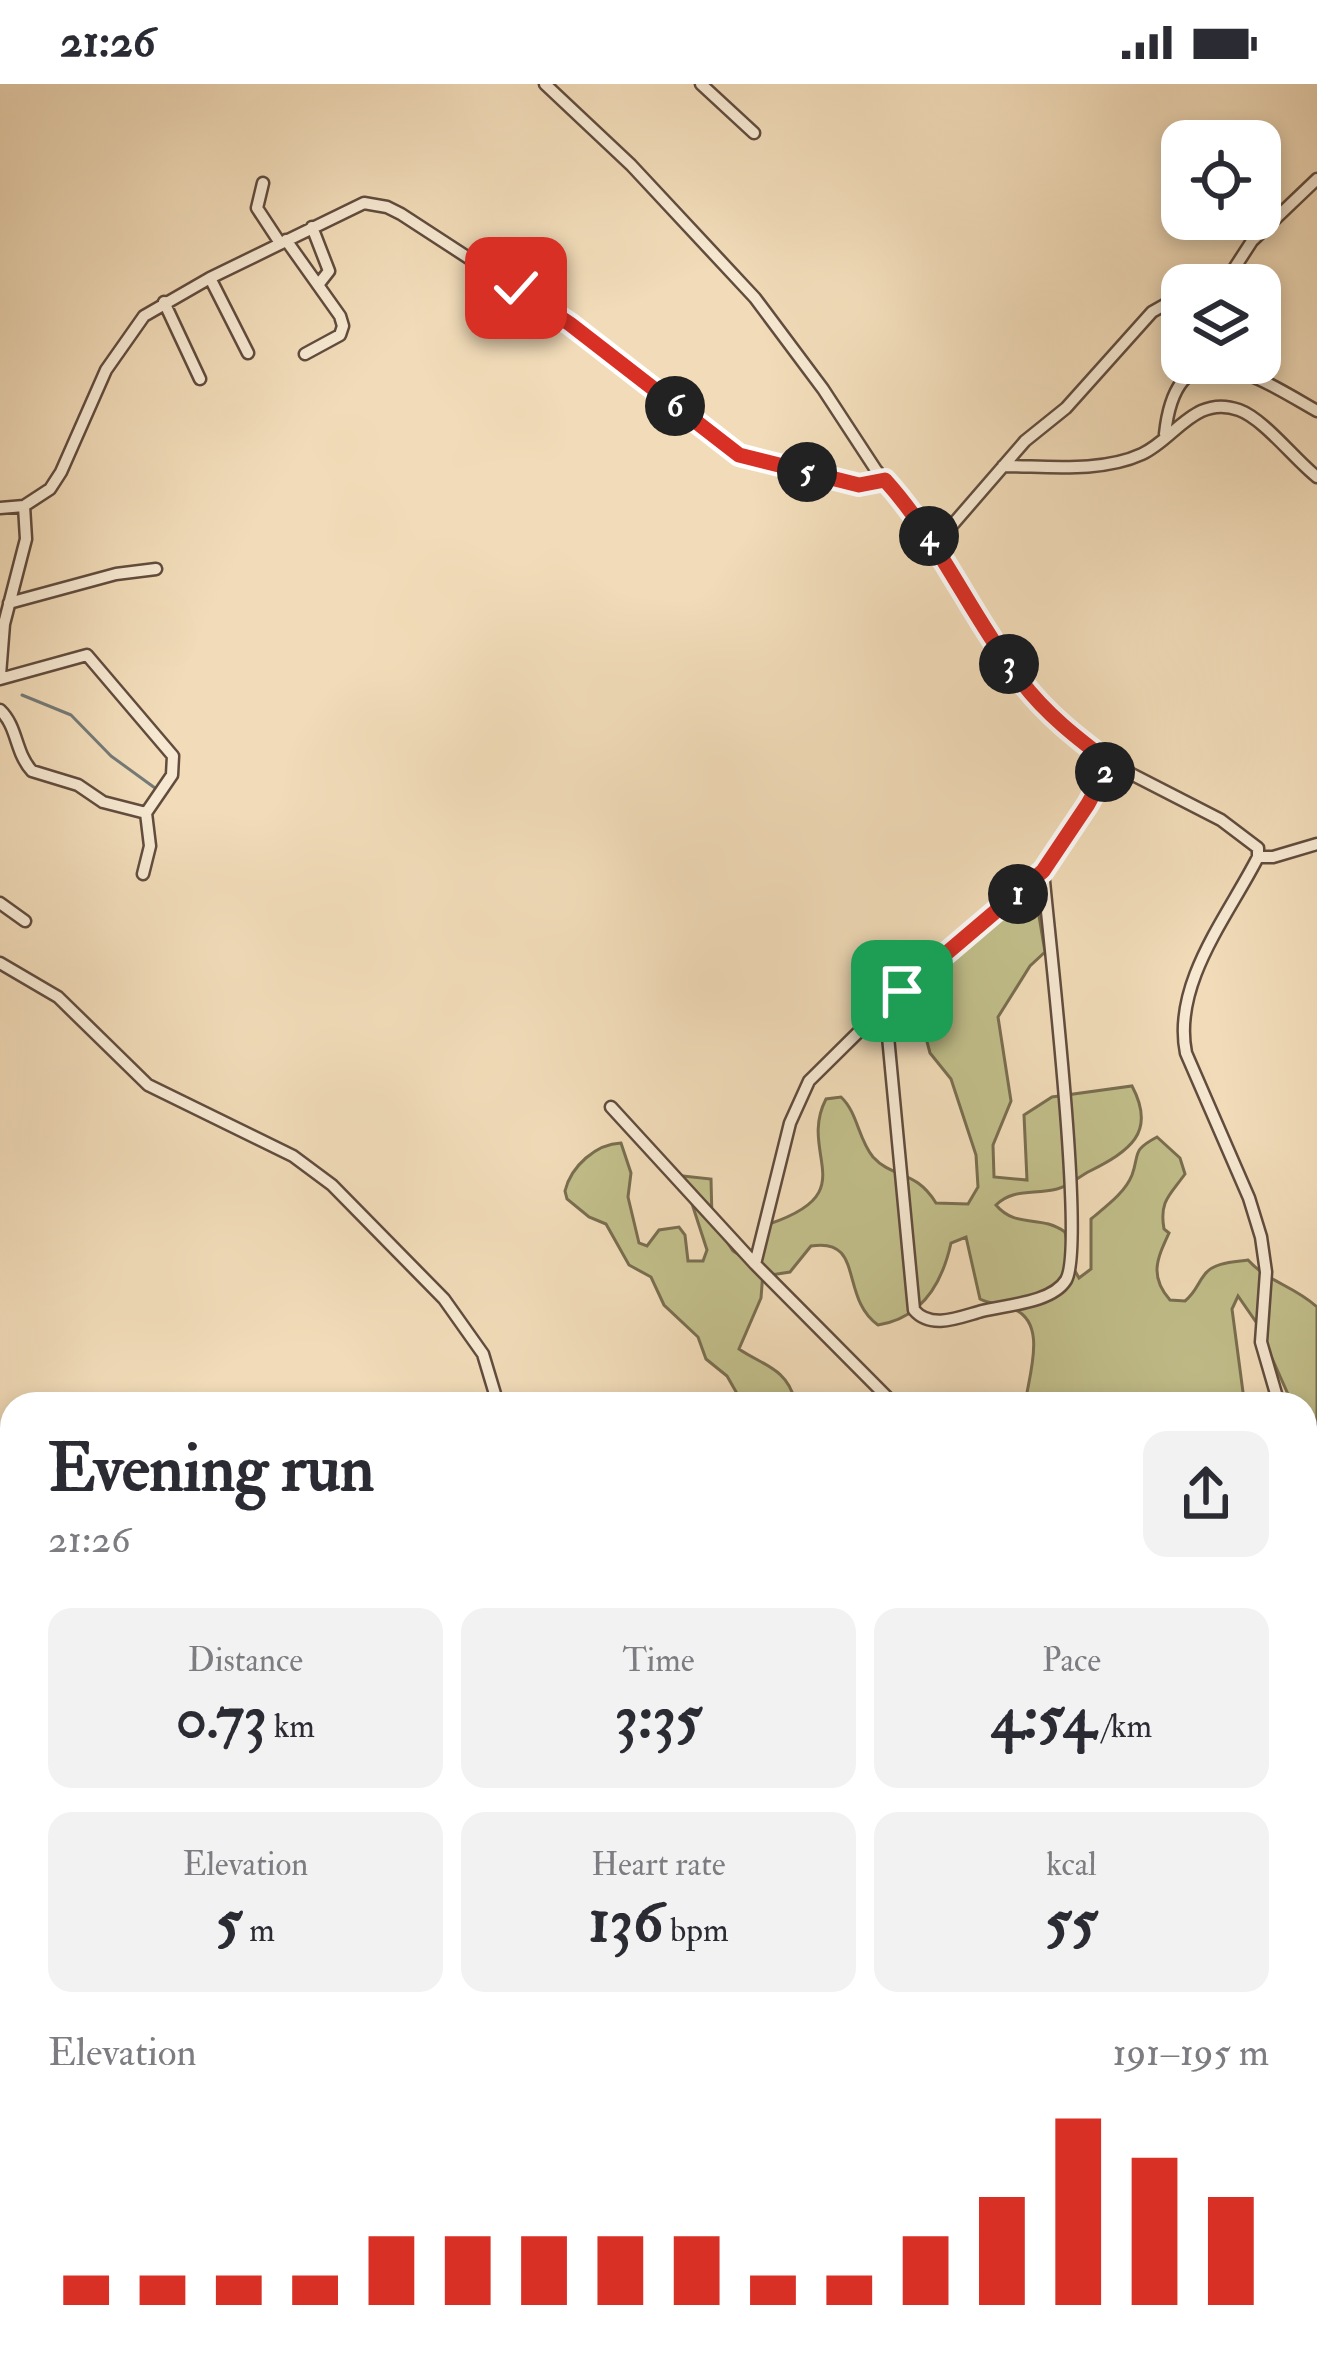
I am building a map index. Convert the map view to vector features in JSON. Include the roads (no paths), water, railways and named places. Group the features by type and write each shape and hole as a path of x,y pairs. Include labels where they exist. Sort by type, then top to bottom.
{"street":[{"path":"545,84 632,165 755,298 935,545 1021,682 1067,730 1110,763 1245,835 1258,848 1196,975 1183,1011 1182,1031 1186,1053 1249,1198 1261,1237 1266,1272 1262,1342 1276,1392"},
{"path":"556,84 560,102"},
{"path":"701,84 754,133"},
{"path":"1237,264 1252,241 1317,179"},
{"path":"263,183 257,208 340,316 343,332 305,354"},
{"path":"0,508 24,506 50,489 106,370 144,316 355,205 387,207 570,324 739,455 847,482 871,485 880,475"},
{"path":"312,227 328,271 318,285"},
{"path":"210,278 248,353"},
{"path":"164,302 200,380"},
{"path":"935,545 1003,466 1161,307"},
{"path":"1165,434 1178,382 1213,368 1246,373 1317,411"},
{"path":"1003,466 1121,461 1152,448 1186,417 1207,409 1238,409 1317,477"},
{"path":"24,506 26,539 9,603 0,677 80,656 93,658 175,761 172,775 146,813 149,846 143,874"},
{"path":"9,603 116,574 156,569"},
{"path":"0,710 13,726 21,756 32,771 78,785 112,805 146,813"},
{"path":"754,1264 797,1100 808,1082 885,1005 1043,871 1110,763"},
{"path":"1258,856 1273,857 1317,844"},
{"path":"885,1005 914,1310 932,1321 950,1320 1059,1288 1069,1272 1070,1208 1043,871"},
{"path":"1016,895 1034,898 1046,907"},
{"path":"0,903 25,921"},
{"path":"0,963 58,997 148,1085 292,1156 332,1185 444,1299 483,1354 494,1392"},
{"path":"611,1107 754,1264 882,1392"},
{"path":"0,1846 0,1872"}],"waterway":[{"path":"22,695 71,715 111,756 155,788"}]}
